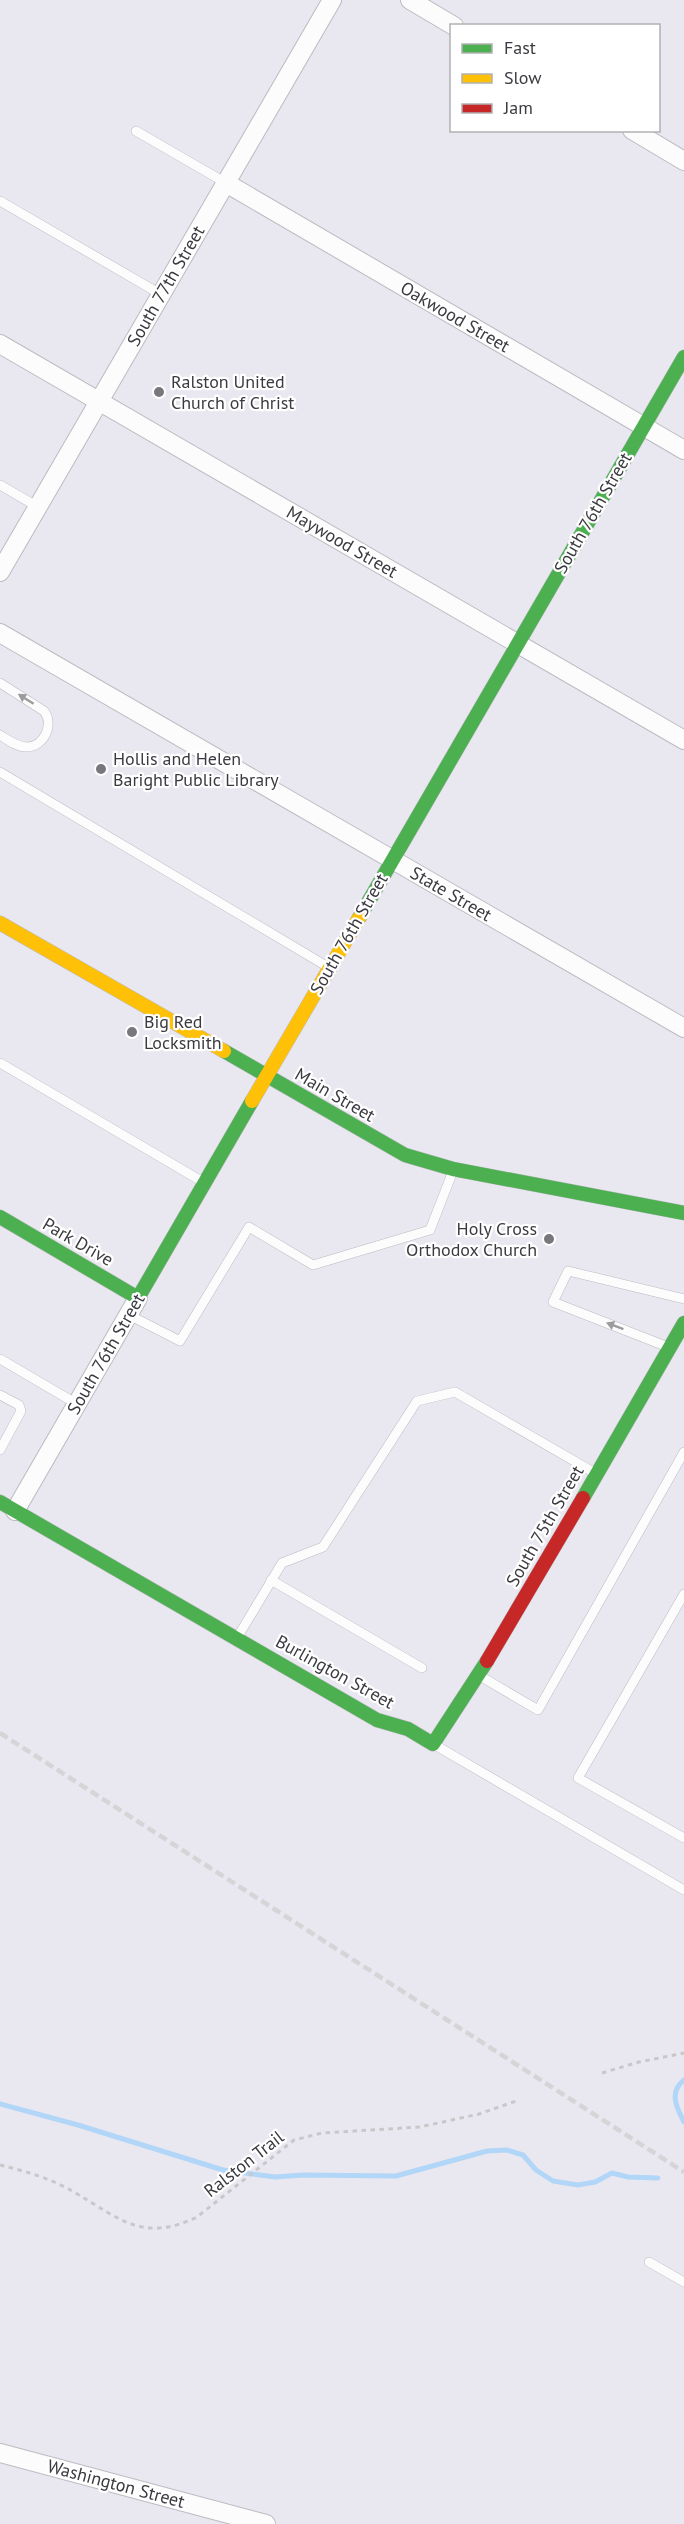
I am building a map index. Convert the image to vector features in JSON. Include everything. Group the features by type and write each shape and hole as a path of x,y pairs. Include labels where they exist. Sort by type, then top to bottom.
{"street":[{"name":"South 77th Street","path":"0,572 332,0"},
{"path":"410,0 451,24"},
{"path":"635,132 684,161"},
{"name":"Oakwood Street","path":"226,183 684,450"},
{"name":"Maywood Street","path":"0,344 684,740"},
{"name":"South 76th Street","path":"5,1508 77,1404 684,357"},
{"name":"State Street","path":"0,633 684,1028"},
{"name":"Main Street","path":"0,923 396,1150 453,1170 684,1213"},
{"name":"Park Drive","path":"0,1217 138,1298"},
{"name":"South 75th Street","path":"433,1744 478,1675 684,1323"},
{"name":"Burlington Street","path":"5,1508 237,1638 377,1720 408,1729 433,1744"},
{"name":"Washington Street","path":"0,2453 266,2524"}],"lane":[{"path":"136,131 226,183"},
{"path":"0,201 162,295"},
{"path":"0,485 38,507"},
{"path":"0,683 44,711 49,717 49,728 42,739 29,747 18,745 0,735"},
{"path":"0,772 330,968"},
{"path":"0,1063 205,1183"},
{"path":"129,1315 180,1341 249,1227 314,1264 430,1230 453,1170"},
{"path":"670,1348 553,1302 568,1271 684,1299"},
{"path":"0,1359 77,1404"},
{"path":"237,1638 282,1563 323,1547 417,1401 455,1392 597,1474"},
{"path":"0,1395 19,1405 21,1411 0,1450"},
{"path":"478,1675 538,1710 684,1452"},
{"path":"272,1580 422,1668"},
{"path":"684,1594 578,1778 684,1838"},
{"name":"Burlington Street","path":"433,1744 684,1890"},
{"path":"649,2262 684,2282"}],"path":[{"path":"603,2073 639,2062 684,2053"},
{"name":"Ralston Trail","path":"0,2165 55,2183 127,2224 157,2229 185,2223 204,2212 294,2140 322,2133 420,2127 478,2114 519,2100"}],"waterway":[{"path":"684,2080 675,2095 684,2122"},
{"path":"0,2104 78,2125 223,2170 275,2177 396,2176 487,2151 507,2150 523,2155 536,2170 553,2181 578,2185 595,2182 612,2173 628,2177 658,2178"}],"railway":[{"path":"0,1733 684,2172"}],"traffic: fast":[{"path":"359,918 684,357"},
{"path":"224,1051 405,1155 453,1169 684,1213"},
{"path":"0,1217 138,1298 252,1101"},
{"path":"583,1498 684,1323"},
{"path":"0,1502 377,1720 408,1729 433,1744 487,1661"}],"traffic: slow":[{"path":"252,1101 359,918"},
{"path":"0,923 224,1051"}],"traffic: jam":[{"path":"487,1661 583,1498"}],"place":[{"name":"Ralston United Church of Christ","path":"159,392"},
{"name":"Hollis and Helen Baright Public Library","path":"101,769"},
{"name":"Big Red Locksmith","path":"132,1032"},
{"name":"Holy Cross Orthodox Church","path":"549,1239"}]}
